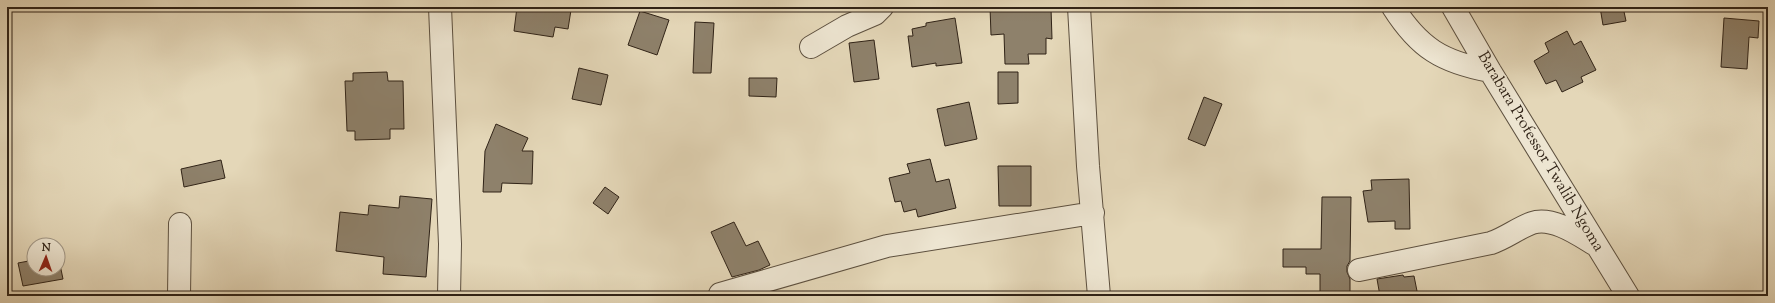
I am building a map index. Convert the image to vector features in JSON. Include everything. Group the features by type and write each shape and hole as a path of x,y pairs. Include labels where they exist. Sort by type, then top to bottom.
{"street":[{"path":"440,7 450,244 449,296"},
{"path":"811,47 847,26 875,14 882,7"},
{"path":"1079,7 1088,166 1099,296"},
{"path":"1393,7 1405,25 1425,46 1446,58 1467,66 1490,71"},
{"name":"Barabara Professor Twalib Ngoma","path":"1453,7 1490,71 1628,296"},
{"path":"720,294 887,246 1093,213"},
{"path":"1359,270 1491,243 1505,238 1518,229 1534,222 1554,223 1571,230 1599,247"},
{"path":"179,296 180,224"}],"building":[{"path":"517,7 562,7 562,9 571,10 568,29 555,27 553,37 514,31"},
{"path":"990,7 1051,8 1052,39 1046,38 1046,54 1028,54 1029,64 1005,64 1004,34 991,35"},
{"path":"1600,7 1623,7 1626,21 1603,25"},
{"path":"640,11 669,20 657,55 628,45"},
{"path":"955,18 962,63 936,66 936,63 912,67 908,36 913,36 912,29 926,26 926,23"},
{"path":"1724,18 1759,21 1758,38 1749,37 1747,69 1721,67"},
{"path":"695,22 714,23 711,73 693,73"},
{"path":"1567,31 1574,45 1581,41 1596,70 1581,77 1583,82 1562,92 1556,80 1546,84 1534,61 1549,52 1545,43"},
{"path":"874,40 879,79 854,82 849,43"},
{"path":"579,68 608,75 601,105 572,99"},
{"path":"387,72 388,81 403,81 404,129 390,129 390,139 355,140 355,131 347,131 345,81 353,81 353,73"},
{"path":"998,72 1018,72 1018,103 998,104"},
{"path":"749,78 777,78 776,97 749,96"},
{"path":"1204,97 1222,104 1205,146 1188,139"},
{"path":"969,102 977,139 945,146 937,109"},
{"path":"496,124 528,138 522,151 533,151 532,184 502,183 501,192 483,192 485,151"},
{"path":"930,159 936,182 949,179 956,208 918,217 916,209 904,212 901,201 895,202 889,178 910,173 907,164"},
{"path":"221,160 225,178 184,187 181,169"},
{"path":"998,166 1031,166 1031,206 999,206"},
{"path":"1409,179 1410,229 1395,229 1395,221 1368,222 1363,191 1372,190 1371,180"},
{"path":"605,187 619,197 608,214 593,203"},
{"path":"400,196 432,199 426,277 383,274 384,257 336,251 340,212 368,215 369,205 399,208"},
{"path":"1322,197 1351,197 1350,261 1347,266 1347,272 1350,279 1350,296 1320,296 1320,274 1306,274 1306,267 1283,267 1283,249 1321,249"},
{"path":"734,222 746,246 758,241 770,265 759,270 732,277 711,232"},
{"path":"26,262 26,277 63,277 63,279 23,286 18,263"},
{"path":"1403,275 1404,277 1414,276 1418,296 1380,296 1377,279"}]}
